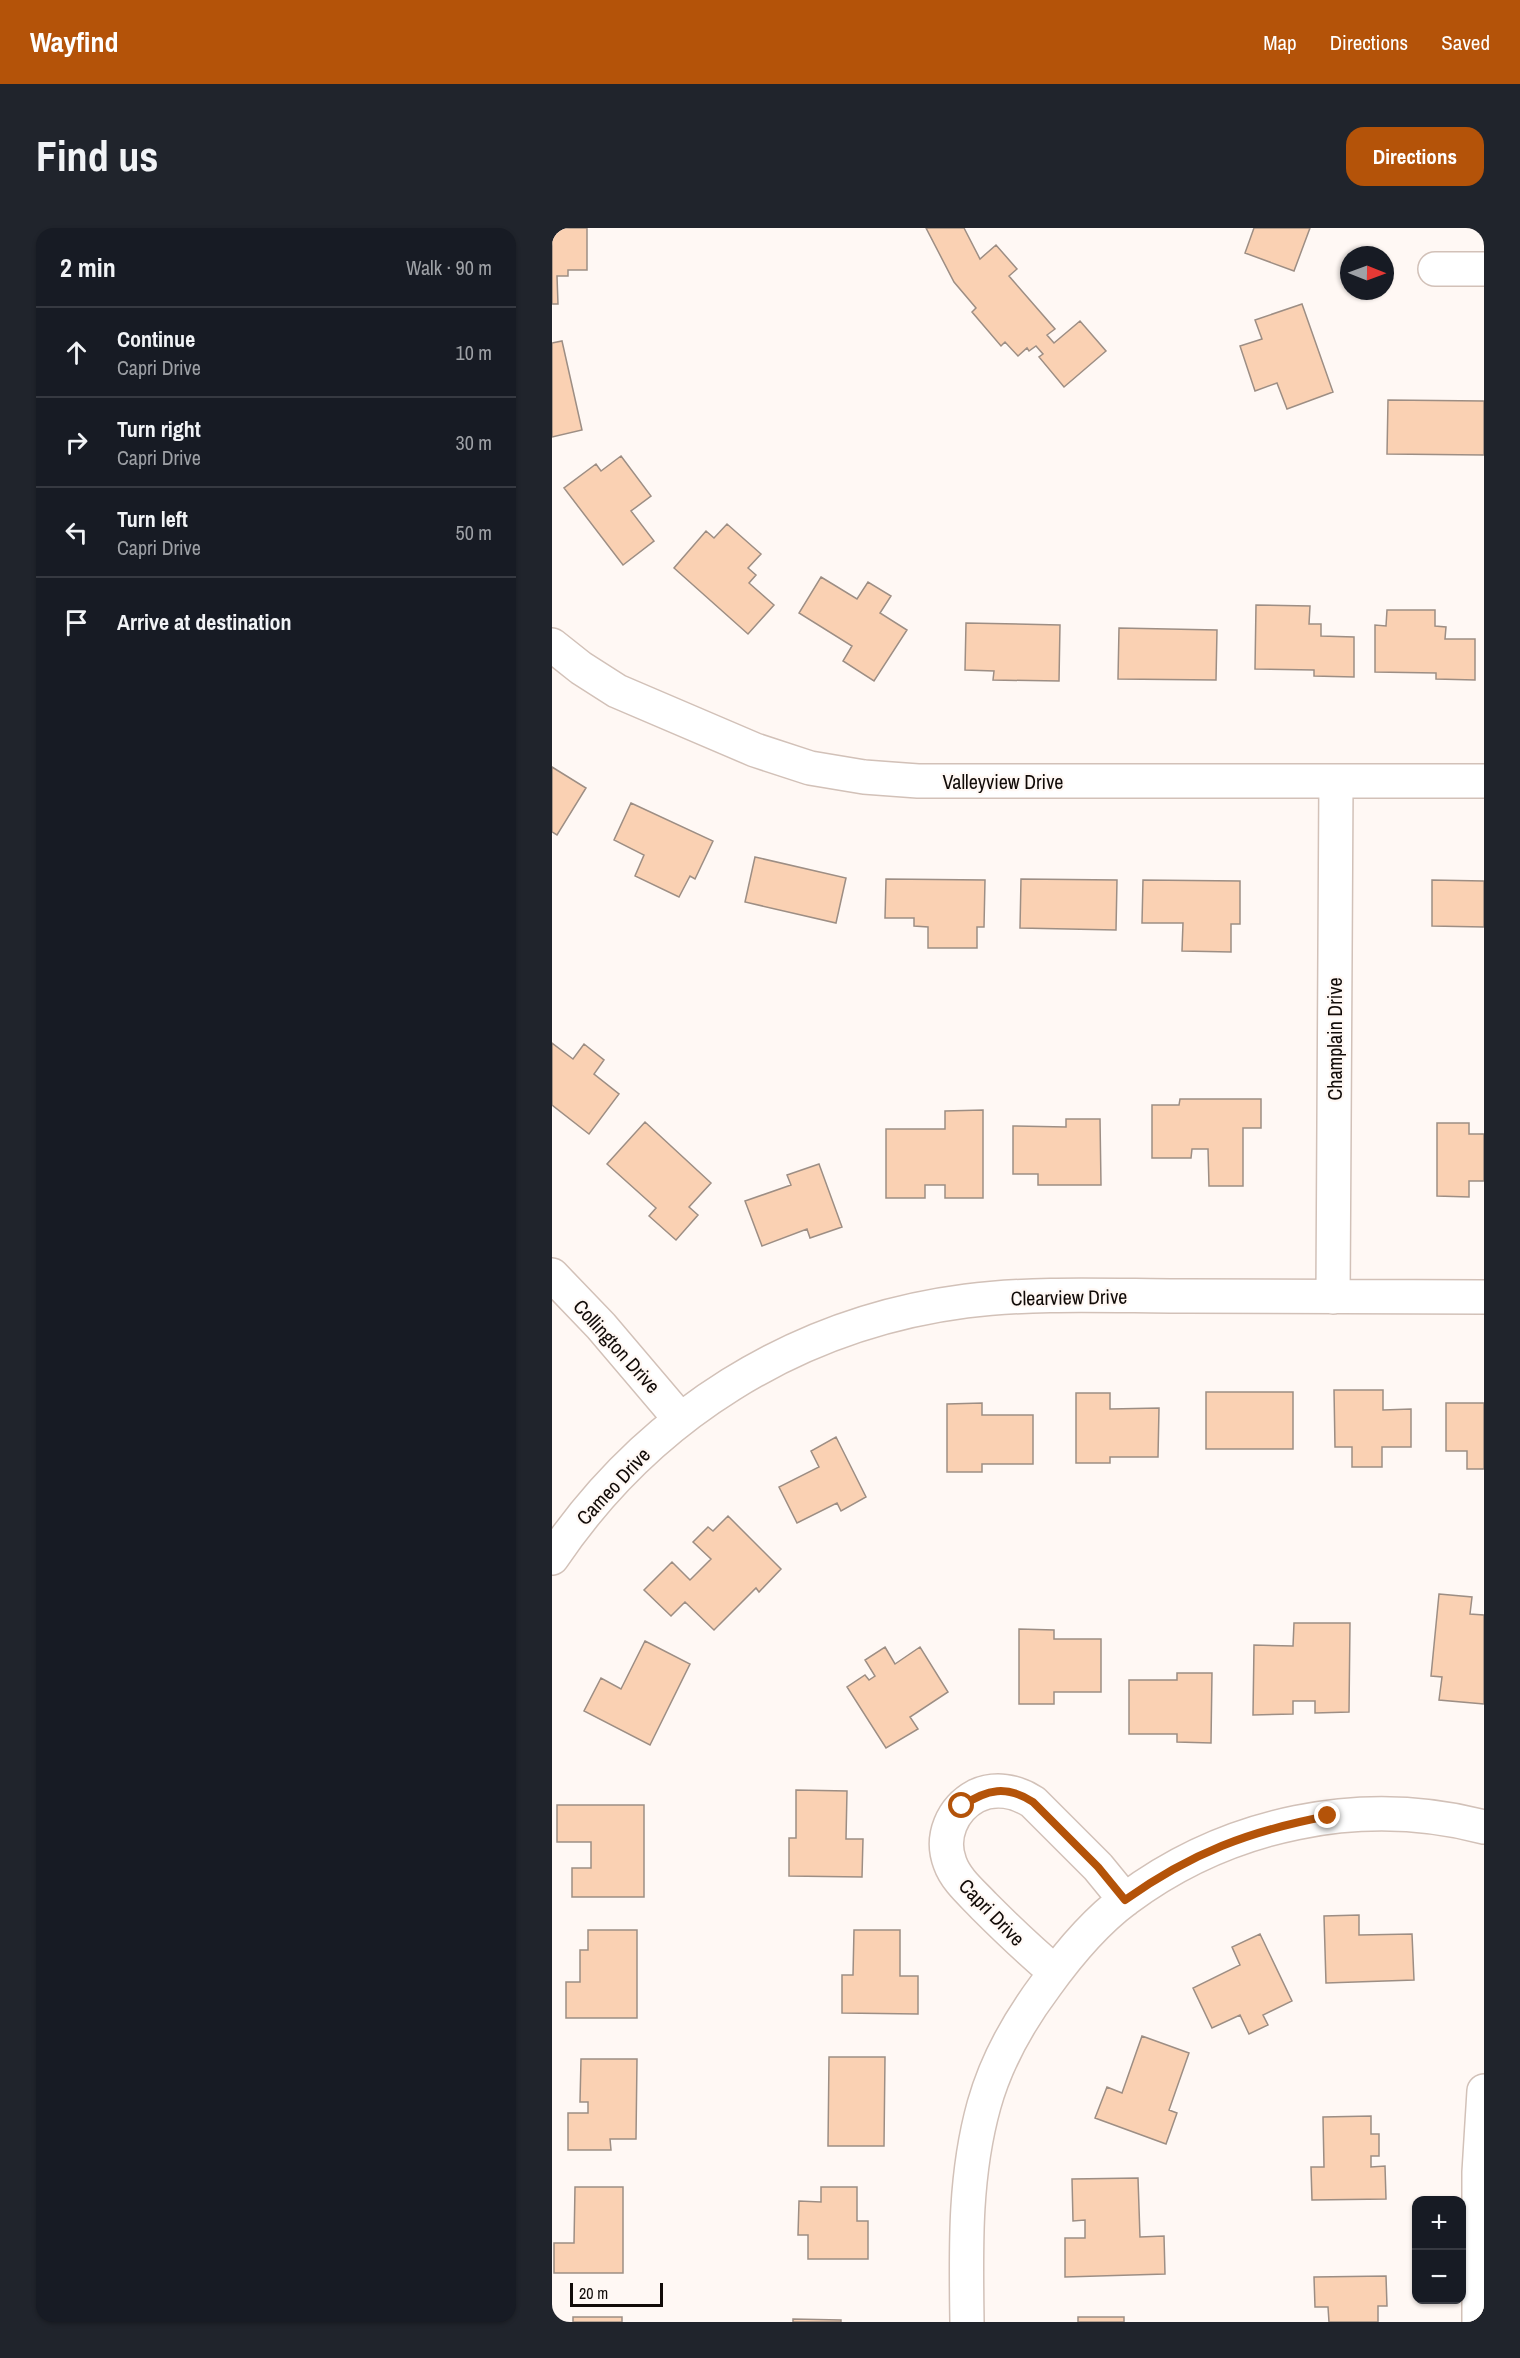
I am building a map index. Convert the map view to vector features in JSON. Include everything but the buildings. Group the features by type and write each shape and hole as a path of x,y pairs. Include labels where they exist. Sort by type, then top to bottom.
{"street":[{"path":"1435,269 1484,268"},
{"name":"Valleyview Drive","path":"552,645 581,668 617,691 755,750 810,768 864,777 918,781 1484,781"},
{"name":"Champlain Drive","path":"1333,1297 1336,781"},
{"name":"Collington Drive","path":"552,1275 601,1326 680,1419"},
{"name":"Clearview Drive","path":"680,1419 755,1369 840,1331 885,1317 985,1299 1045,1295 1484,1297"},
{"name":"Cameo Drive","path":"552,1558 577,1522 610,1483 680,1419"},
{"name":"Capri Drive","path":"1055,1972 1022,1944 958,1879 950,1864 946,1841 947,1831 962,1806 989,1792 1020,1793 1033,1802 1098,1867 1125,1900"},
{"path":"967,2322 968,2185 974,2145 984,2104 1000,2062 1018,2025 1055,1972 1086,1936 1125,1900 1157,1877 1200,1854 1241,1837 1284,1824 1328,1816 1373,1813 1418,1815 1484,1827"},
{"path":"1479,2322 1479,2172 1484,2091"}],"route":[{"path":"962,1806 989,1792 1020,1793 1033,1802 1098,1867 1125,1900 1157,1877 1200,1854 1241,1837 1284,1824 1328,1816"}]}
